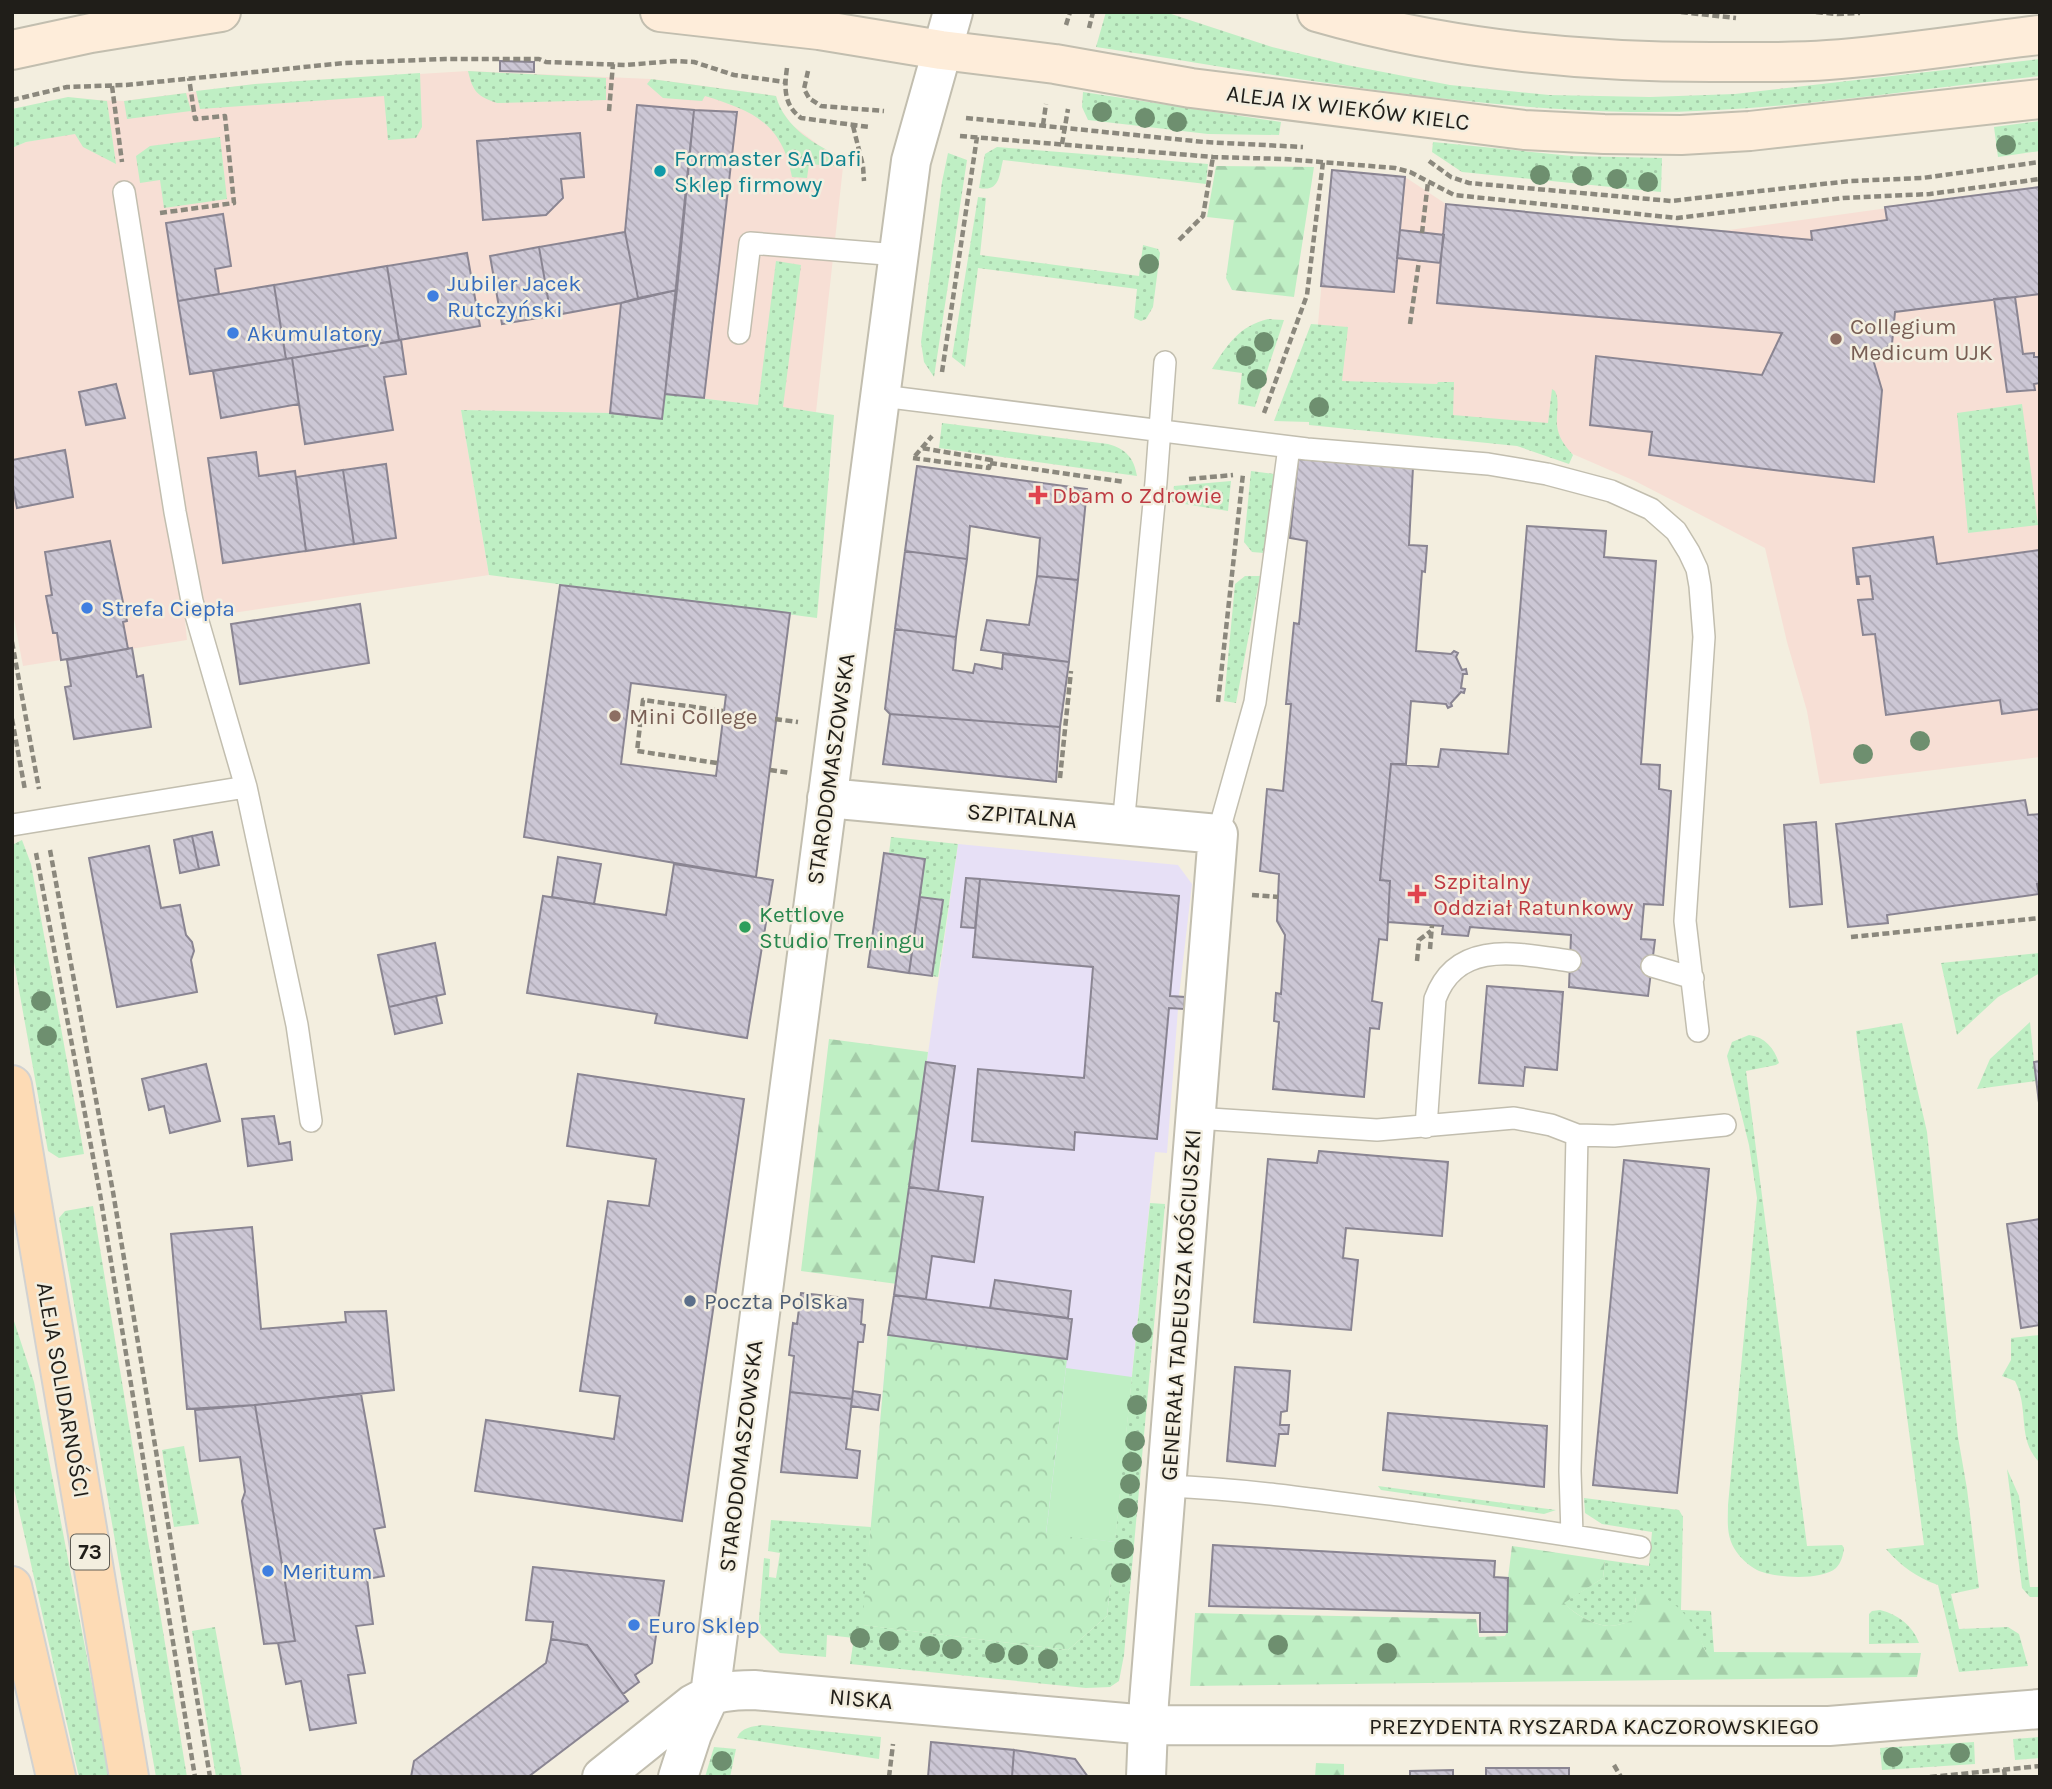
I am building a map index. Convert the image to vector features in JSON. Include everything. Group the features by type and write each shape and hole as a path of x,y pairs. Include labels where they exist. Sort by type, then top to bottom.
{"main road":[{"path":"12,50 91,33 221,12"},
{"name":"ALEJA IX WIEKÓW KIELC","path":"660,12 819,30 941,50 1055,64 1191,88 1524,130 1604,135 1681,135 1750,131 2040,99"},
{"path":"1317,12 1371,28 1476,47 1661,62 1831,60 2040,35"},
{"name":"ALEJA SOLIDARNOŚCI","path":"12,1085 129,1777"},
{"path":"12,1586 56,1777"}],"street":[{"name":"STARODOMASZOWSKA","path":"678,1777 692,1734 710,1695 911,160 953,12"},
{"name":"SZPITALNA","path":"827,798 1218,834"},
{"name":"GENERAŁA TADEUSZA KOŚCIUSZKI","path":"1146,1777 1218,834"},
{"name":"NISKA","path":"602,1777 693,1704 710,1695 727,1691 754,1690 1148,1725"},
{"name":"PREZYDENTA RYSZARDA KACZOROWSKIEGO","path":"1148,1725 1829,1727 2040,1709"}],"lane":[{"path":"124,192 175,512 192,600 246,787 297,1026 311,1121"},
{"path":"739,333 750,243 898,254"},
{"path":"1123,826 1165,362"},
{"path":"882,396 1289,447 1488,464 1547,474 1633,499 1651,509 1676,531 1697,569 1704,637 1685,921 1698,1031"},
{"path":"1218,834 1255,702 1289,447"},
{"path":"29,822 246,787"},
{"path":"1426,1127 1435,999 1448,973 1470,960 1490,954 1512,952 1570,961"},
{"path":"1652,966 1693,978"},
{"path":"1195,1118 1377,1130 1514,1118 1551,1125 1577,1135 1614,1136 1725,1125"},
{"path":"1572,1535 1577,1135"},
{"path":"1167,1486 1349,1504 1640,1547"}],"path":[{"path":"1816,12 1864,12"},
{"path":"12,100 67,87 112,86 330,65 445,59 613,64 694,62 734,75 785,82"},
{"path":"609,111 613,64"},
{"path":"787,68 785,82 789,105 802,118 869,127"},
{"path":"807,74 804,89 815,103 858,109"},
{"path":"128,217 234,203 225,116 195,120 189,78"},
{"path":"112,86 124,192"},
{"path":"1062,144 1069,103"},
{"path":"853,126 864,170 863,189"},
{"path":"954,136 1213,157 1284,159 1395,168 1410,172 1454,195 1677,218 1843,198 1930,194 2040,180"},
{"path":"941,382 977,137"},
{"path":"1179,240 1203,216 1213,157"},
{"path":"1422,233 1428,182"},
{"path":"1410,324 1419,261"},
{"path":"913,457 989,468 991,460 922,448"},
{"path":"990,463 1117,481"},
{"path":"12,642 29,822 113,1192 210,1777"},
{"path":"1059,791 1071,671"},
{"path":"718,763 637,751 643,700 723,711"},
{"path":"12,719 97,1181 195,1777"},
{"path":"775,719 799,722"},
{"path":"770,770 792,773"},
{"path":"1247,894 1278,897"},
{"path":"1850,937 2040,918"},
{"path":"1417,963 1419,940 1432,928 1429,953"},
{"path":"889,1777 895,1732"},
{"path":"1930,1777 2040,1766"},
{"path":"2004,1769 2004,1777"}],"shaded area":[{"path":"468,71 651,79 776,96 779,107 792,125 824,149 844,158 816,412 666,394 662,419 610,413 461,410 489,575 185,620 187,640 23,666 12,608 12,148 26,142 75,133 94,100 124,101 255,84"},
{"path":"1332,170 1405,177 1446,204 1722,231 2040,187 2040,757 1820,784 1807,711 1787,642 1765,548 1635,481 1538,439 1311,401"},
{"path":"958,844 1178,865 1192,884 1179,996 1185,997 1184,1009 1178,1009 1167,1153 1155,1152 1107,1616 871,1527 888,1333"}],"green space":[{"path":"1106,12 1165,12 1272,47 1347,65 1450,85 1549,95 1650,97 1735,94 2040,59 2040,76 1732,109 1630,112 1563,109 1429,97 1096,47"},
{"path":"468,71 606,78 606,100 497,103 477,92"},
{"path":"420,73 422,127 416,138 388,140 384,96 200,109 196,91 255,84"},
{"path":"651,79 776,96 786,117 794,126 812,141 844,158 843,167 809,164 807,178 792,177 781,144 763,122 737,107 705,96 702,101 663,98 647,84"},
{"path":"1083,92 1281,122 1279,135 1208,134 1088,120 1082,107"},
{"path":"186,93 191,111 127,119 124,101"},
{"path":"68,97 107,101 116,164 83,147 75,134 26,142 12,148 12,109"},
{"path":"2040,121 2040,151 1998,157 1994,127"},
{"path":"220,137 227,199 164,208 160,180 140,183 136,156 150,146"},
{"path":"1433,142 1572,156 1662,158 1661,192 1462,172 1432,152"},
{"path":"997,147 1208,164 1206,184 1003,160 995,185 986,189 979,188 985,154"},
{"path":"948,153 967,160 934,377 924,362 921,342"},
{"path":"1216,166 1314,167 1294,297 1232,290 1226,278 1234,220 1207,217"},
{"path":"978,197 986,198 980,255 1139,276 1143,245 1158,249 1160,253 1153,307 1146,319 1141,321 1134,318 1137,289 978,268 965,367 952,357"},
{"path":"776,261 801,265 783,407 834,415 817,618 489,575 461,410 610,413 661,419 665,394 758,405"},
{"path":"1268,319 1284,320 1255,407 1238,404 1242,373 1212,369 1241,332"},
{"path":"1311,324 1348,327 1342,381 1437,384 1454,382 1453,415 1548,423 1552,389 1557,399 1559,433 1573,455 1569,464 1517,446 1309,425 1309,422 1274,421"},
{"path":"2022,404 2038,525 1968,533 1957,413"},
{"path":"942,423 1108,444 1128,455 1137,476 939,448"},
{"path":"1251,471 1275,474 1264,553 1252,552 1244,542"},
{"path":"1231,481 1228,511 1172,502 1174,486"},
{"path":"1245,576 1260,576 1236,703 1224,701 1235,584"},
{"path":"891,837 958,844 938,977 932,976 943,900 920,897 925,859 889,853"},
{"path":"22,840 31,864 84,1154 59,1158 48,1151 12,951 12,845"},
{"path":"2040,953 2040,973 1998,997 1957,1035 1941,963"},
{"path":"2030,1022 2036,1081 1977,1089 1990,1059"},
{"path":"1902,1023 1927,1132 1958,1437 1979,1588 1951,1594 1959,1629 2008,1627 2019,1634 2028,1666 1959,1672 1938,1585 1910,1571 1886,1549 1924,1545 1856,1031"},
{"path":"1749,1035 1768,1044 1779,1063 1746,1071 1807,1546 1842,1545 1844,1548 1842,1559 1836,1568 1820,1575 1785,1576 1757,1570 1738,1555 1731,1543 1729,1532 1728,1505 1757,1198 1749,1145 1727,1056 1732,1042"},
{"path":"829,1039 928,1052 897,1284 801,1271"},
{"path":"1150,1203 1165,1204 1124,1655 1119,1681 1110,1687 1086,1688 850,1664 854,1638 827,1635 826,1657 780,1653 758,1631 764,1558 770,1559 769,1577 776,1578 780,1553 768,1551 771,1520 871,1527 863,1625 1068,1650 1107,1616"},
{"path":"93,1206 187,1777 156,1777 59,1218 65,1211"},
{"path":"12,1315 34,1382 110,1777 79,1777 12,1480"},
{"path":"888,1333 1067,1359 1046,1533 1115,1542 1107,1616 1068,1650 862,1625"},
{"path":"2040,1335 2040,1463 2028,1444 2022,1403 2015,1381 2002,1376 2011,1360 2011,1338"},
{"path":"1066,1368 1132,1377 1115,1542 1046,1534"},
{"path":"184,1446 199,1524 174,1527 162,1450"},
{"path":"2007,1469 2019,1496 2030,1587 2040,1587 2040,1597 2030,1597 2022,1588"},
{"path":"1378,1486 1556,1510 1544,1514 1381,1490"},
{"path":"1584,1498 1679,1510 1683,1517 1681,1610 1711,1611 1714,1652 1706,1652 1694,1626 1635,1597 1637,1608 1632,1621 1612,1626 1590,1621 1563,1603 1603,1578 1605,1560 1649,1566 1652,1532 1602,1524 1585,1513"},
{"path":"1512,1546 1605,1560 1603,1578 1564,1603 1578,1615 1597,1624 1612,1626 1631,1621 1637,1608 1635,1597 1639,1588 1647,1589 1662,1596 1689,1619 1706,1652 1921,1653 1917,1677 1190,1686 1195,1613 1476,1619 1479,1637 1505,1636"},
{"path":"1880,1610 1904,1622 1919,1643 1869,1644 1869,1614"},
{"path":"215,1627 242,1777 216,1777 192,1631"},
{"path":"762,1725 881,1737 879,1759 737,1738 744,1730"},
{"path":"2040,1737 2040,1758 2015,1760 2013,1739"},
{"path":"1974,1742 1975,1764 1882,1770 1880,1748"},
{"path":"714,1747 736,1749 730,1777 705,1777"},
{"path":"1316,1763 1344,1764 1344,1777 1315,1777"}],"building":[{"path":"500,61 534,62 534,72 500,71"},
{"name":"Formaster SA Dafi Sklep firmowy","path":"637,105 694,110 677,290 638,298 625,232"},
{"path":"694,110 737,112 704,398 665,394"},
{"path":"580,133 584,177 561,179 563,198 546,215 483,220 477,141"},
{"path":"1332,170 1405,177 1394,292 1321,286"},
{"name":"Collegium Medicum UJK","path":"2040,187 2040,294 1895,312 1892,344 1872,356 1882,390 1874,482 1649,455 1652,432 1590,425 1596,356 1762,375 1782,333 1437,303 1446,204 1812,240 1811,231 1887,220 1885,207"},
{"path":"223,214 231,266 215,269 219,294 178,301 166,223"},
{"path":"1400,230 1444,235 1440,263 1397,258"},
{"path":"625,232 638,298 551,316 539,247"},
{"path":"539,247 551,316 502,324 490,256"},
{"name":"Jubiler Jacek Rutczyński","path":"467,253 480,326 399,340 387,266"},
{"path":"387,266 399,340 286,359 274,285"},
{"name":"Akumulatory","path":"274,285 286,359 190,374 178,301"},
{"path":"677,290 662,419 610,413 621,303"},
{"path":"2015,297 2023,354 2034,353 2034,357 2040,357 2040,383 2034,384 2035,390 2007,392 1994,299"},
{"path":"401,340 406,374 384,377 393,430 305,444 292,358"},
{"path":"292,358 299,404 221,418 213,371"},
{"path":"116,384 125,418 86,425 79,392"},
{"path":"65,450 73,497 17,508 12,483 12,460"},
{"path":"256,452 259,476 295,471 306,551 223,563 208,458"},
{"path":"1298,459 1413,467 1409,545 1427,546 1425,572 1422,571 1416,651 1451,654 1454,651 1458,653 1456,657 1467,674 1463,674 1461,688 1465,689 1464,693 1461,692 1448,708 1446,704 1411,701 1406,764 1391,764 1380,880 1390,881 1387,940 1379,939 1372,1001 1382,1003 1379,1029 1370,1028 1364,1097 1273,1089 1279,1022 1274,1021 1276,993 1281,994 1285,935 1277,921 1279,874 1260,871 1267,789 1283,791 1291,704 1286,704 1294,623 1299,624 1307,541 1290,538"},
{"path":"386,464 396,538 354,544 343,470"},
{"path":"917,466 1087,489 1078,580 1037,576 1040,538 970,526 967,559 905,551"},
{"path":"343,470 354,544 306,551 296,477"},
{"path":"1527,526 1606,531 1604,557 1656,561 1641,764 1660,765 1659,789 1671,791 1663,905 1644,904 1641,939 1655,940 1648,996 1569,987 1571,935 1470,927 1468,936 1442,934 1443,926 1388,922 1390,881 1380,880 1391,764 1438,767 1441,749 1508,754"},
{"path":"1933,537 1937,564 2040,550 2040,709 2002,714 2000,700 1886,715 1875,634 1863,635 1858,600 1873,599 1870,576 1858,577 1857,584 1853,548"},
{"name":"Strefa Ciepła","path":"110,541 127,621 123,622 128,649 61,660 57,633 53,633 46,596 52,595 45,552"},
{"path":"905,551 967,559 956,637 895,629"},
{"path":"1037,576 1078,580 1069,662 981,650 987,620 1029,625"},
{"path":"560,585 790,613 756,877 524,837","holes":["631,683 726,695 716,776 621,764"]},
{"path":"360,604 369,663 240,684 231,624"},
{"path":"895,629 956,637 953,670 973,673 975,664 1002,669 1003,654 1069,662 1060,727 890,714 885,709"},
{"path":"132,648 137,677 143,675 151,727 74,739 65,687 71,686 67,660"},
{"path":"890,714 1060,727 1056,782 883,764"},
{"path":"2025,800 2028,815 2040,814 2040,884 2037,884 2039,894 1887,915 1888,923 1848,927 1836,824"},
{"path":"1816,822 1822,904 1790,907 1784,825"},
{"path":"212,832 219,865 199,869 192,836"},
{"path":"192,836 199,869 180,873 174,840"},
{"path":"149,846 161,908 180,905 186,935 192,942 194,951 191,960 197,992 117,1007 89,858"},
{"path":"884,853 925,859 909,973 868,967"},
{"path":"558,857 601,864 594,904 552,897"},
{"path":"674,864 773,880 747,1038 655,1023 657,1014 527,993 543,896 666,915"},
{"path":"966,878 980,879 975,928 961,927"},
{"path":"980,879 1179,896 1170,996 1185,997 1184,1009 1169,1008 1157,1139 1075,1132 1074,1150 972,1141 978,1069 1084,1078 1093,967 973,957"},
{"path":"920,897 943,900 932,976 909,973"},
{"path":"435,943 445,994 389,1007 378,955"},
{"path":"1487,986 1563,992 1557,1070 1525,1067 1523,1086 1479,1083"},
{"path":"436,996 442,1023 395,1034 389,1007"},
{"path":"2040,1061 2040,1111 2034,1062"},
{"path":"926,1062 955,1066 938,1191 909,1187"},
{"path":"206,1064 220,1121 170,1133 164,1106 149,1110 142,1079"},
{"path":"578,1074 744,1099 682,1521 475,1491 486,1420 614,1439 620,1396 580,1391 608,1201 649,1206 656,1159 567,1146"},
{"path":"274,1116 279,1144 290,1142 292,1160 248,1166 242,1119"},
{"path":"1319,1151 1448,1162 1442,1236 1346,1228 1343,1258 1358,1260 1351,1330 1254,1322 1268,1159 1317,1163"},
{"path":"1624,1160 1709,1169 1677,1493 1593,1485"},
{"path":"909,1187 983,1197 974,1262 932,1256 926,1299 894,1295"},
{"path":"2040,1219 2040,1325 2021,1328 2007,1224"},
{"path":"252,1227 261,1329 346,1322 345,1312 386,1311 394,1390 255,1405 187,1409 171,1234"},
{"path":"995,1280 1071,1291 1068,1318 990,1308"},
{"path":"801,1293 863,1300 861,1324 865,1325 863,1342 858,1342 852,1399 790,1392 794,1356 789,1355 793,1323 797,1324"},
{"path":"894,1295 1072,1319 1067,1359 888,1335"},
{"path":"1235,1367 1290,1371 1287,1411 1281,1412 1280,1425 1289,1425 1288,1434 1279,1434 1275,1466 1227,1461"},
{"path":"853,1391 880,1395 878,1410 851,1406"},
{"path":"790,1392 852,1399 846,1449 860,1451 857,1478 781,1472"},
{"path":"361,1394 385,1527 374,1529 384,1576 367,1579 373,1624 356,1626 365,1673 348,1675 356,1723 310,1730 301,1681 286,1684 278,1643 295,1641 255,1405"},
{"name":"Meritum","path":"255,1405 295,1641 264,1644 242,1501 245,1492 240,1457 200,1461 195,1410"},
{"path":"1388,1413 1547,1426 1544,1487 1383,1470"},
{"path":"1213,1545 1495,1561 1494,1577 1508,1578 1507,1632 1480,1632 1480,1613 1209,1606"},
{"path":"533,1567 664,1581 652,1663 635,1675 639,1682 623,1694 587,1645 551,1639 553,1622 526,1620"},
{"path":"551,1639 587,1645 628,1701 528,1777 411,1777 414,1761 546,1663"},
{"path":"931,1742 1014,1750 1012,1777 928,1777"},
{"path":"1014,1750 1075,1759 1088,1777 1012,1777"},
{"path":"1486,1768 1569,1768 1569,1777 1486,1777"},
{"path":"1453,1770 1453,1777 1410,1777 1410,1771"}],"place":[{"name":"Formaster SA Dafi Sklep firmowy","path":"660,171"},
{"name":"Jubiler Jacek Rutczyński","path":"433,296"},
{"name":"Akumulatory","path":"233,333"},
{"name":"Collegium Medicum UJK","path":"1836,339"},
{"name":"Dbam o Zdrowie","path":"1038,495"},
{"name":"Strefa Ciepła","path":"87,608"},
{"name":"Mini College","path":"615,716"},
{"name":"Szpitalny Oddział Ratunkowy","path":"1417,894"},
{"name":"Kettlove Studio Treningu","path":"745,927"},
{"name":"Poczta Polska","path":"690,1301"},
{"name":"Meritum","path":"268,1571"},
{"name":"Euro Sklep","path":"634,1625"}]}
